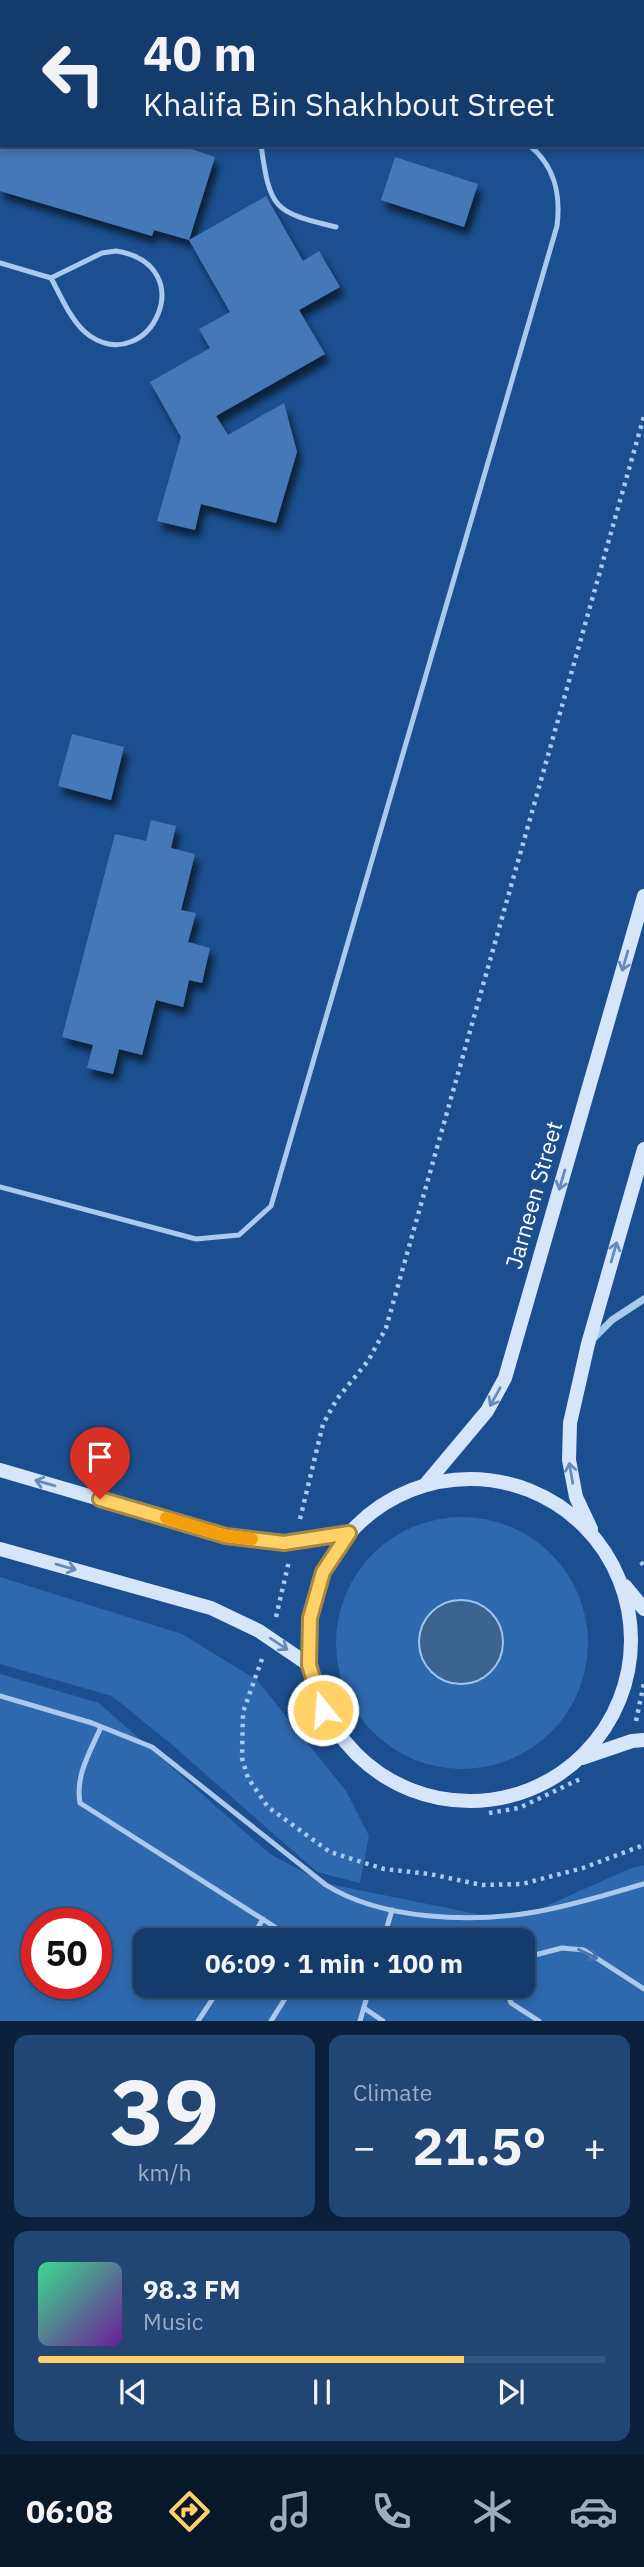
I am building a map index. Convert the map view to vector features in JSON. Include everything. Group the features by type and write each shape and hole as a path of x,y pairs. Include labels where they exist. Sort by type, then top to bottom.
{"main road":[{"name":"Jarneen Street","path":"425,1485 486,1411 505,1378 644,896"},
{"path":"644,1149 588,1344 570,1423 569,1460 576,1497 595,1536 621,1581 644,1609"},
{"path":"0,1470 226,1536 284,1543 349,1533"},
{"path":"595,1536 560,1505 517,1486 471,1479 425,1485 384,1504 349,1533 323,1572 310,1618 309,1665 323,1710 350,1750 387,1780 432,1798 484,1802 536,1788 581,1758 632,1741 644,1740"},
{"path":"0,1549 211,1608 270,1638 309,1665"},
{"path":"581,1758 611,1721 628,1676 632,1628 621,1581"}],"street":[{"path":"588,1344 612,1320 644,1299"}],"lane":[{"path":"261,147 267,184 278,206 299,218 336,227"},
{"path":"0,1187 195,1239 239,1235 271,1206 557,226 560,204 556,182 546,163 531,147"},
{"path":"0,263 51,278 102,253 130,253 154,270 161,290 160,312 144,335 131,342 102,342 89,336 79,326 51,278"},
{"path":"0,1696 101,1727 152,1747 326,1885 357,1902 393,1910 454,1917 507,1915 559,1907 644,1884"},
{"path":"101,1727 77,1787 80,1803 277,1928"},
{"path":"387,1928 393,1910"},
{"path":"258,1928 263,1919"},
{"path":"535,1955 562,1948 584,1950 644,1989"},
{"path":"198,2021 212,1998"},
{"path":"271,2021 285,1998"},
{"path":"360,2021 367,1998"},
{"path":"509,1998 511,2003 539,2021"},
{"path":"364,2008 383,2021"}],"path":[{"path":"644,416 386,1328 368,1361 337,1399 323,1424 270,1638 243,1712 242,1758 248,1778 268,1807 330,1852 384,1869 430,1874 482,1885 522,1885 583,1868 644,1845"},
{"path":"489,1813 519,1808 590,1774"}],"shaded area":[{"path":"450,1517 474,1517 510,1526 542,1545 560,1563 583,1606 588,1643 586,1668 579,1691 560,1723 542,1741 499,1764 474,1769 450,1769 414,1760 382,1741 364,1723 341,1680 336,1655 336,1631 345,1595 364,1563 382,1545 425,1522"},
{"path":"0,1577 182,1634 257,1680 346,1791 369,1836 360,1883 317,1872 170,1743 112,1696 0,1664"},
{"path":"461,1600 484,1607 496,1619 503,1642 496,1665 484,1677 461,1684 438,1677 426,1665 419,1642 426,1619 438,1607"},
{"path":"0,1674 99,1703 270,1854 324,1883 487,1916 537,1910 629,1869 644,1865 644,2021 0,2021"}],"building":[{"path":"0,147 185,147 215,157 189,240 154,230 152,236 0,191"},
{"path":"395,157 478,184 464,227 381,200"},
{"path":"266,196 303,261 319,251 340,287 299,310 325,354 216,416 228,435 284,403 297,452 276,523 201,504 195,530 157,521 181,437 150,382 210,348 199,329 230,312 189,240"},
{"path":"72,734 124,747 111,800 58,786"},
{"path":"151,820 176,826 171,848 195,854 181,910 196,913 188,942 210,948 202,983 189,980 183,1007 156,1000 142,1055 119,1049 113,1074 87,1068 93,1045 62,1037 115,834 146,841"}],"slow traffic":[{"path":"166,1518 226,1536 252,1539"}],"route":[{"path":"100,1499 226,1536 284,1543 349,1533 323,1572 310,1618 309,1665 323,1710"}]}
